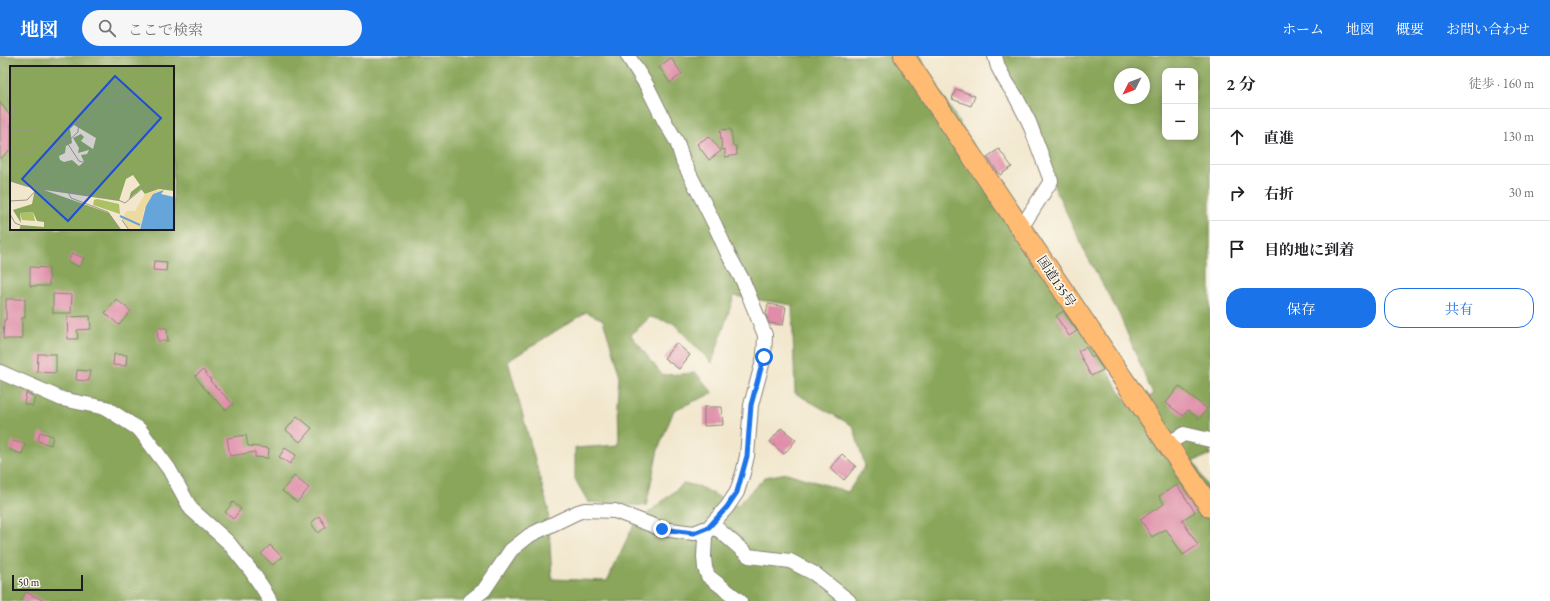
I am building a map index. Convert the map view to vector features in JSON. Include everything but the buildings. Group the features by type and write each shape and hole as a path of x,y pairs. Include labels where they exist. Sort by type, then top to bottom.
{"highway":[{"name":"国道135号","path":"904,56 1210,507"}],"street":[{"path":"628,56 647,86 677,142 683,161 728,254 743,281 765,335 764,357 751,405 747,456 743,473 737,492 727,507 709,527 705,537 704,557 705,568 708,576 740,601"},
{"path":"995,56 998,67 1029,122 1051,181 1021,228"},
{"path":"0,372 62,399 106,408 140,430 169,468 191,509 228,542 256,578 270,601"},
{"path":"1167,444 1184,434 1210,440"},
{"path":"470,601 484,590 511,550 530,535 585,510 615,511 662,529 694,533 709,527 719,530 749,556 790,561 815,574 849,601"}],"green space":[{"path":"0,56 919,56 1128,405 1153,395 1119,314 1087,256 1034,144 1000,56 1210,56 1210,455 1194,461 1210,492 1210,601 0,601","holes":["734,296 792,305 795,393 853,426 865,466 848,492 787,473 765,477 737,506 700,487 684,483 633,526 607,581 552,579 548,508 508,361 586,312 603,320 620,376 618,403 619,445 575,448 575,479 588,502 646,506 658,450 674,410 713,393 696,373 662,375 631,335 650,317 673,323 712,363"]}],"route":[{"path":"662,529 694,533 709,527 727,507 737,492 747,456 751,405 764,357"}]}
